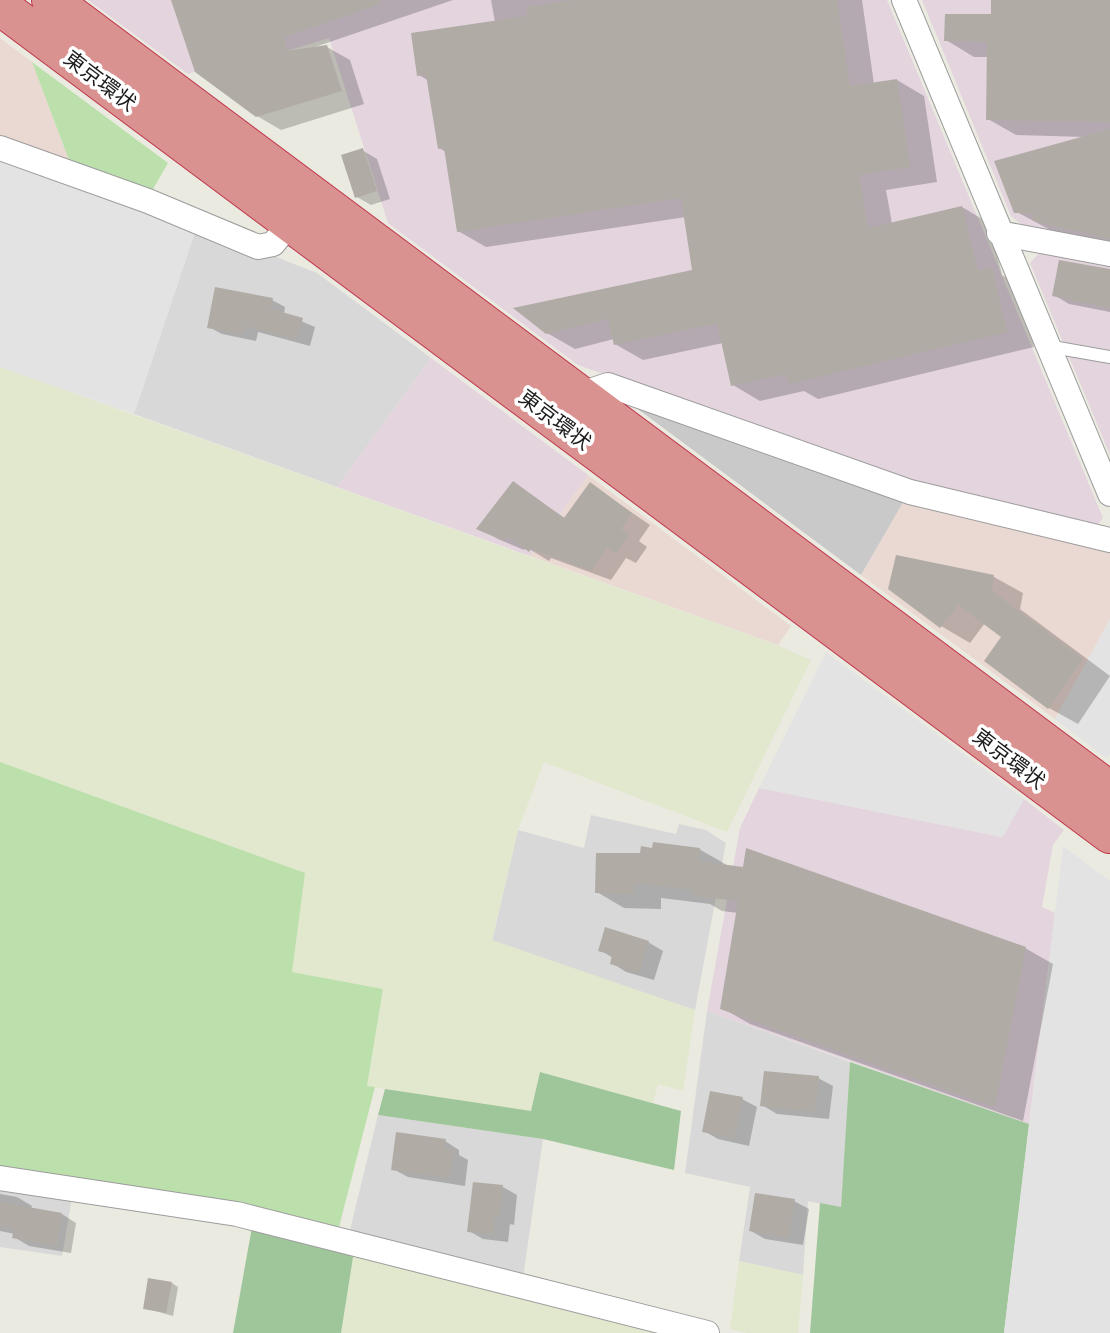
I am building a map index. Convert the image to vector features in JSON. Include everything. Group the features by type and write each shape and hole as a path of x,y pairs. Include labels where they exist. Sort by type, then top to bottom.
{"highway":[{"name":"東京環状","path":"51,0 302,209 1110,834"},
{"name":"東京環状","path":"0,6 578,395 1110,791"}],"street":[{"path":"904,0 1110,494"},
{"path":"0,148 148,201 258,247 273,244 302,209"},
{"path":"999,233 1110,254"},
{"path":"578,395 608,385 910,492 1110,540"},
{"path":"0,1178 237,1214 707,1333"}],"lane":[{"path":"1047,346 1110,357"}],"shaded area":[{"path":"88,0 887,0 1103,518 1094,529 921,486 578,365 388,223 329,38 271,56 260,51 188,74"},
{"path":"922,0 1110,0 1110,241 1023,226 1011,216"},
{"path":"0,38 32,62 72,168 0,143"},
{"path":"0,155 197,226 134,414 0,367"},
{"path":"197,226 317,273 431,358 337,487 134,414"},
{"path":"1040,252 1110,265 1110,455 1030,263"},
{"path":"431,358 588,475 530,556 337,487"},
{"path":"623,398 905,499 861,575"},
{"path":"588,475 791,626 778,645 530,556"},
{"path":"905,499 1110,549 1110,619 1055,719 861,575"},
{"path":"1110,619 1110,754 1107,759 1055,719"},
{"path":"826,652 1024,799 1003,837 759,788"},
{"path":"759,788 1002,837 1024,799 1064,830 1053,845 1042,907 1055,913 1029,1124 707,1011 740,828"},
{"path":"591,815 676,834 679,824 706,830 726,843 695,1010 492,941 518,830 584,848"},
{"path":"1063,846 1110,881 1110,1333 1004,1333"},
{"path":"707,1011 850,1062 841,1208 808,1201 803,1275 739,1261 750,1187 685,1173"},
{"path":"378,1115 543,1139 523,1278 349,1234"},
{"path":"0,1186 72,1198 62,1256 0,1247"}],"green space":[{"path":"32,62 168,163 149,196 72,168"},
{"path":"0,367 777,645 811,660 727,832 544,762 518,830 492,940 695,1010 683,1091 658,1084 653,1103 540,1072 531,1112 367,1086 383,989 292,972 0,763"},
{"path":"0,762 305,873 292,972 383,989 367,1086 375,1087 338,1231 0,1169"},
{"path":"850,1062 1029,1124 1004,1333 810,1333 820,1203 841,1207"},
{"path":"540,1072 681,1111 674,1170 543,1139 378,1115 385,1089 531,1111"},
{"path":"252,1227 354,1251 341,1333 233,1333"},
{"path":"354,1251 678,1333 341,1333"},
{"path":"739,1261 803,1275 798,1333 747,1333 730,1329"}],"building":[{"path":"171,0 381,0 381,4 283,37 287,51 327,45 342,91 256,117 195,72"},
{"path":"573,0 837,0 850,86 897,79 910,167 859,175 868,228 962,206 978,271 992,267 1007,332 789,384 786,374 731,386 717,323 614,345 608,319 546,334 513,308 692,270 681,198 457,232 444,148 438,149 426,75 417,76 411,33 527,16 526,7"},
{"path":"991,0 1110,0 1110,122 986,120 987,42 944,41 945,14 991,14"},
{"path":"1110,129 1110,239 1033,221 1033,213 1014,213 994,161"},
{"path":"363,148 377,191 355,198 341,155"},
{"path":"1059,260 1110,269 1110,308 1052,296"},
{"path":"215,287 273,298 271,309 303,318 297,340 245,326 243,334 207,328"},
{"path":"513,481 564,518 590,482 632,513 621,529 629,535 616,554 607,548 592,571 531,549 529,552 508,536 504,541 476,529"},
{"path":"896,555 994,575 992,591 1083,659 1048,709 984,661 1001,637 958,605 940,628 888,589"},
{"path":"653,842 700,848 698,861 743,867 746,848 1026,947 995,1107 720,1009 738,901 693,896 693,890 634,883 634,894 595,893 596,853 640,853 641,846 652,848"},
{"path":"605,927 649,941 639,973 610,964 612,955 598,951"},
{"path":"764,1071 819,1076 815,1112 760,1106"},
{"path":"710,1091 743,1097 734,1138 702,1132"},
{"path":"396,1132 446,1139 444,1149 454,1150 450,1178 391,1170"},
{"path":"473,1182 503,1185 500,1217 495,1217 493,1234 467,1232"},
{"path":"755,1193 795,1199 789,1238 749,1231"},
{"path":"0,1202 62,1213 57,1246 12,1238 14,1229 0,1226"},
{"path":"148,1278 172,1282 166,1313 143,1309"}]}
